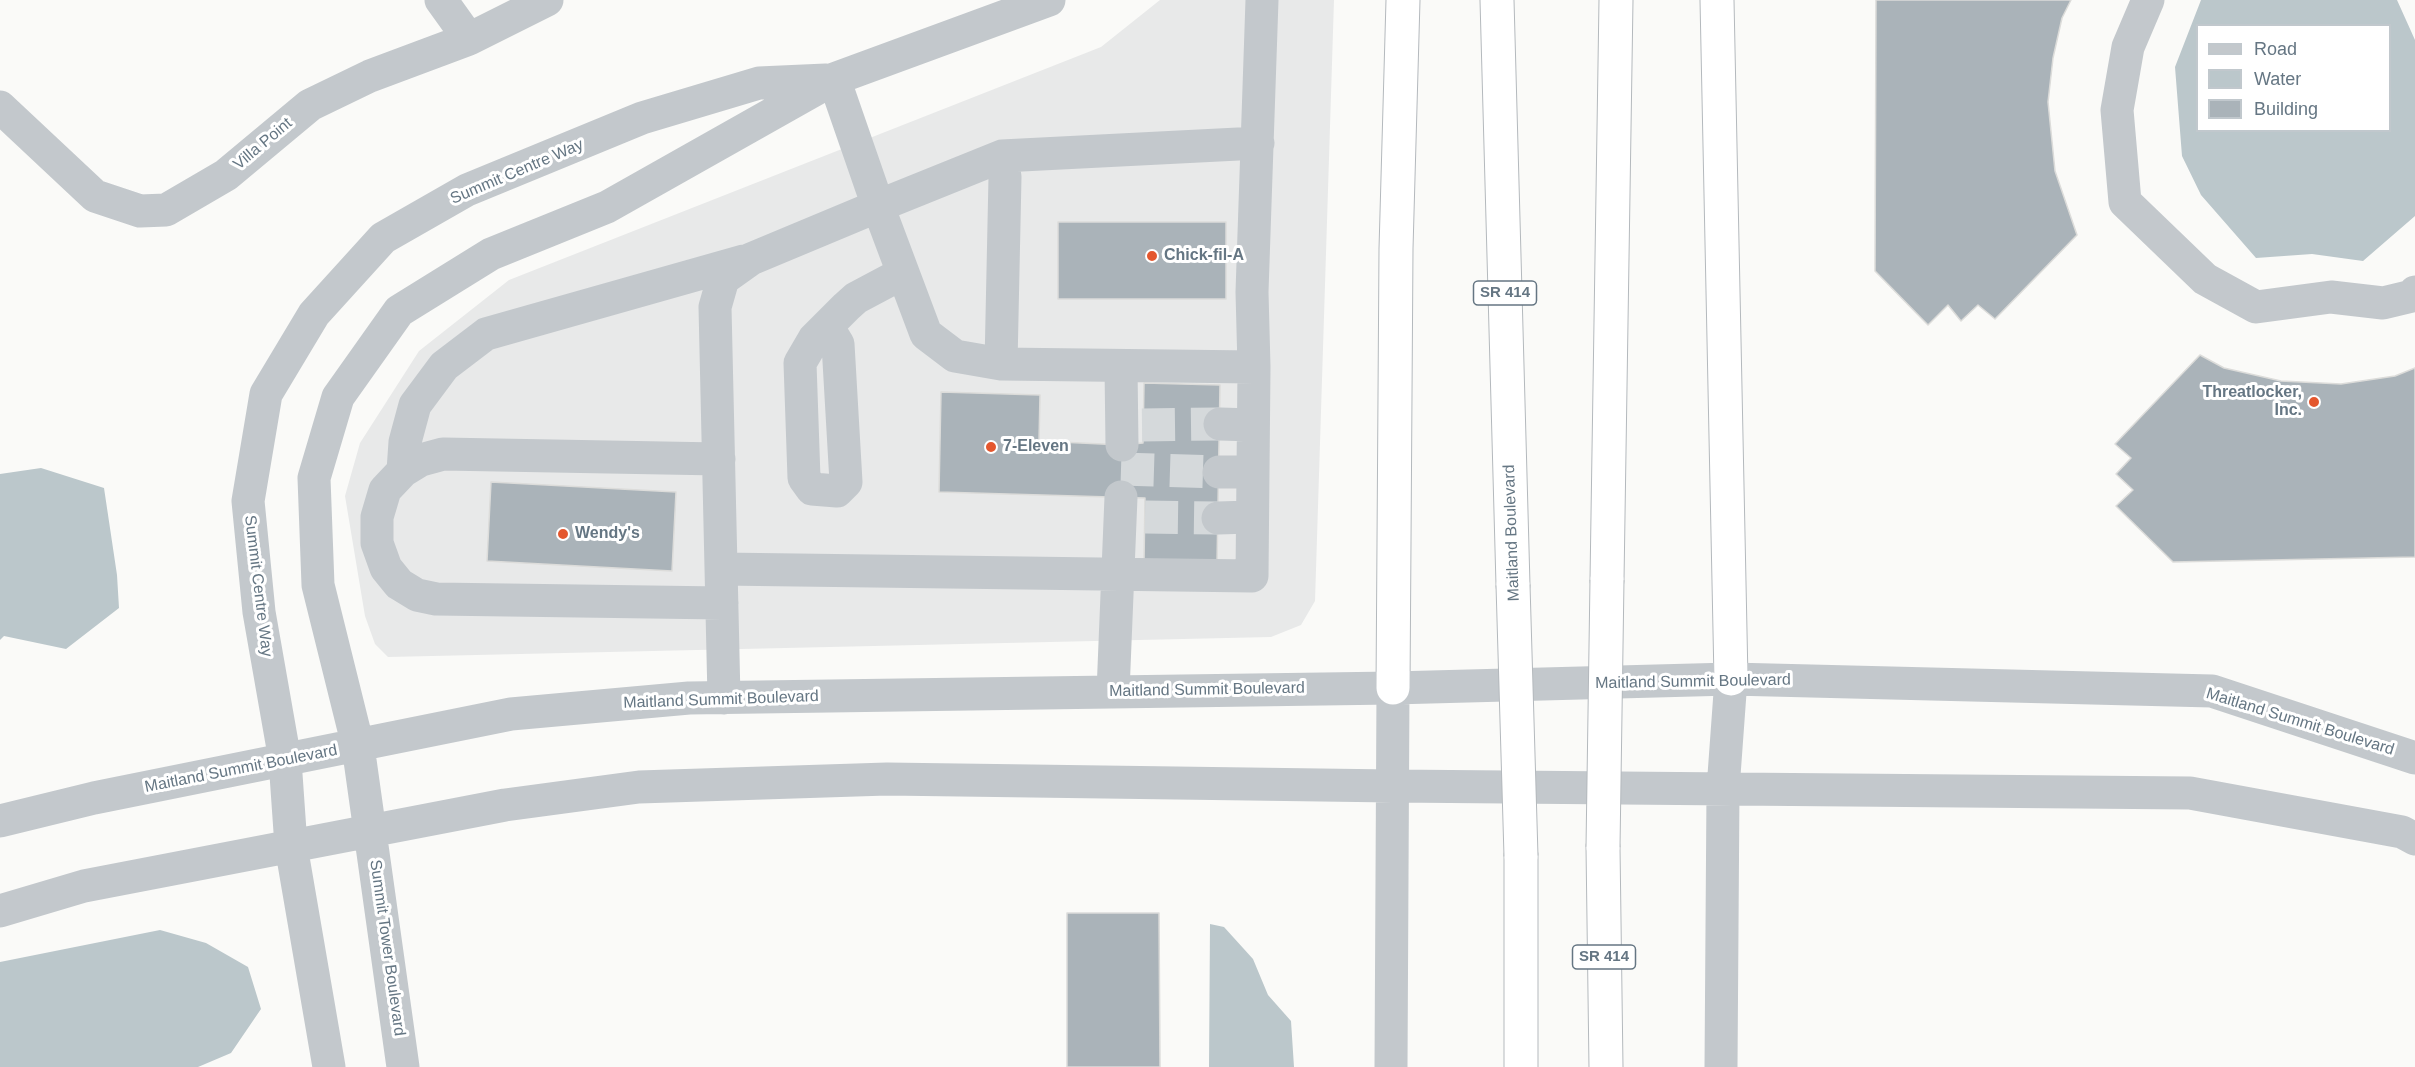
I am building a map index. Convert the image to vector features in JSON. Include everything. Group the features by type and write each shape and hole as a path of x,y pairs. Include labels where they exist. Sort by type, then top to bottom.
{"highway":[{"path":"1394,688 1396,249 1403,0"},
{"name":"Maitland Boulevard","path":"1497,0 1521,856 1521,1067"},
{"name":"SR 414","path":"1606,1067 1603,847 1616,0"},
{"path":"1717,0 1731,679"}],"street":[{"path":"441,0 469,39"},
{"name":"Villa Point","path":"0,107 95,196 140,211 166,210 226,175 310,105 370,76 469,39 547,0"},
{"name":"Summit Centre Way","path":"371,829 358,746 318,585 314,478 338,396 399,311 491,254 607,207 834,80 1049,0"},
{"path":"721,569 1252,576 1254,367 1252,292 1262,0"},
{"path":"2148,0 2128,47 2118,110 2125,202 2205,279 2256,308 2331,297 2383,303 2412,296 2415,292"},
{"path":"834,80 926,334 955,356 1001,364 1254,367"},
{"name":"Summit Centre Way","path":"291,846 285,760 258,612 248,501 266,394 314,314 383,238 467,190 642,118 748,86 759,83 834,80"},
{"path":"403,471 405,442 415,405 444,366 486,334 751,259 1002,156 1258,143"},
{"path":"1001,364 1005,177 1002,156"},
{"path":"724,698 715,307 723,279 751,259"},
{"path":"827,326 856,298 903,273"},
{"path":"1121,367 1129,432"},
{"path":"1220,424 1253,425"},
{"path":"719,459 443,454 421,460 403,471 385,490 377,517 377,543 386,568 399,584 417,595 436,600 722,603"},
{"path":"1219,472 1252,472"},
{"path":"1113,692 1119,575 1128,510"},
{"path":"1218,518 1251,517"},
{"path":"1721,1067 1723,789 1731,679"},
{"name":"Maitland Summit Boulevard","path":"0,821 94,798 512,714 689,698 1394,688 1731,679 2212,691 2415,758"},
{"path":"1391,1067 1394,688"},
{"path":"0,910 84,886 505,805 639,787 887,779 2190,793 2402,832 2415,839"},
{"name":"Summit Tower Boulevard","path":"371,829 403,1067"},
{"path":"291,846 328,1067"}],"shaded area":[{"path":"1160,0 1334,0 1315,601 1301,625 1271,637 388,657 375,644 365,616 345,496 360,443 419,351 509,280 1101,47"}],"water":[{"path":"2201,0 2397,0 2415,40 2415,216 2363,261 2312,254 2256,258 2201,195 2182,156 2175,67"},
{"path":"41,468 104,488 117,575 119,608 66,649 4,636 0,640 0,474"},
{"path":"1210,924 1224,927 1253,959 1268,995 1291,1021 1294,1067 1209,1067"},
{"path":"160,930 206,943 248,967 261,1009 231,1053 198,1067 0,1067 0,962"}],"building":[{"path":"1876,0 2071,0 2062,18 2053,58 2048,102 2055,171 2077,235 1995,319 1978,305 1961,321 1948,305 1928,325 1875,271"},
{"path":"1058,222 1226,222 1226,299 1058,299"},
{"path":"2200,355 2224,368 2281,381 2341,384 2395,376 2415,368 2415,557 2173,562 2116,506 2133,490 2116,474 2131,458 2115,444"},
{"path":"1144,383 1220,385 1217,564 1144,562 1145,498 939,492 941,392 1040,395 1039,441 1122,445 1143,443"},
{"path":"491,482 676,492 672,571 487,561"},
{"path":"1067,913 1159,913 1160,1067 1067,1067"}],"tunnel":[{"path":"1142,425 1220,424"},
{"path":"1121,469 1219,472"},
{"path":"1145,517 1218,518"}],"place":[{"name":"Chick-fil-A","path":"1152,256"},
{"name":"Threatlocker, Inc.","path":"2314,402"},
{"name":"7-Eleven","path":"991,447"},
{"name":"Wendy's","path":"563,534"}]}
